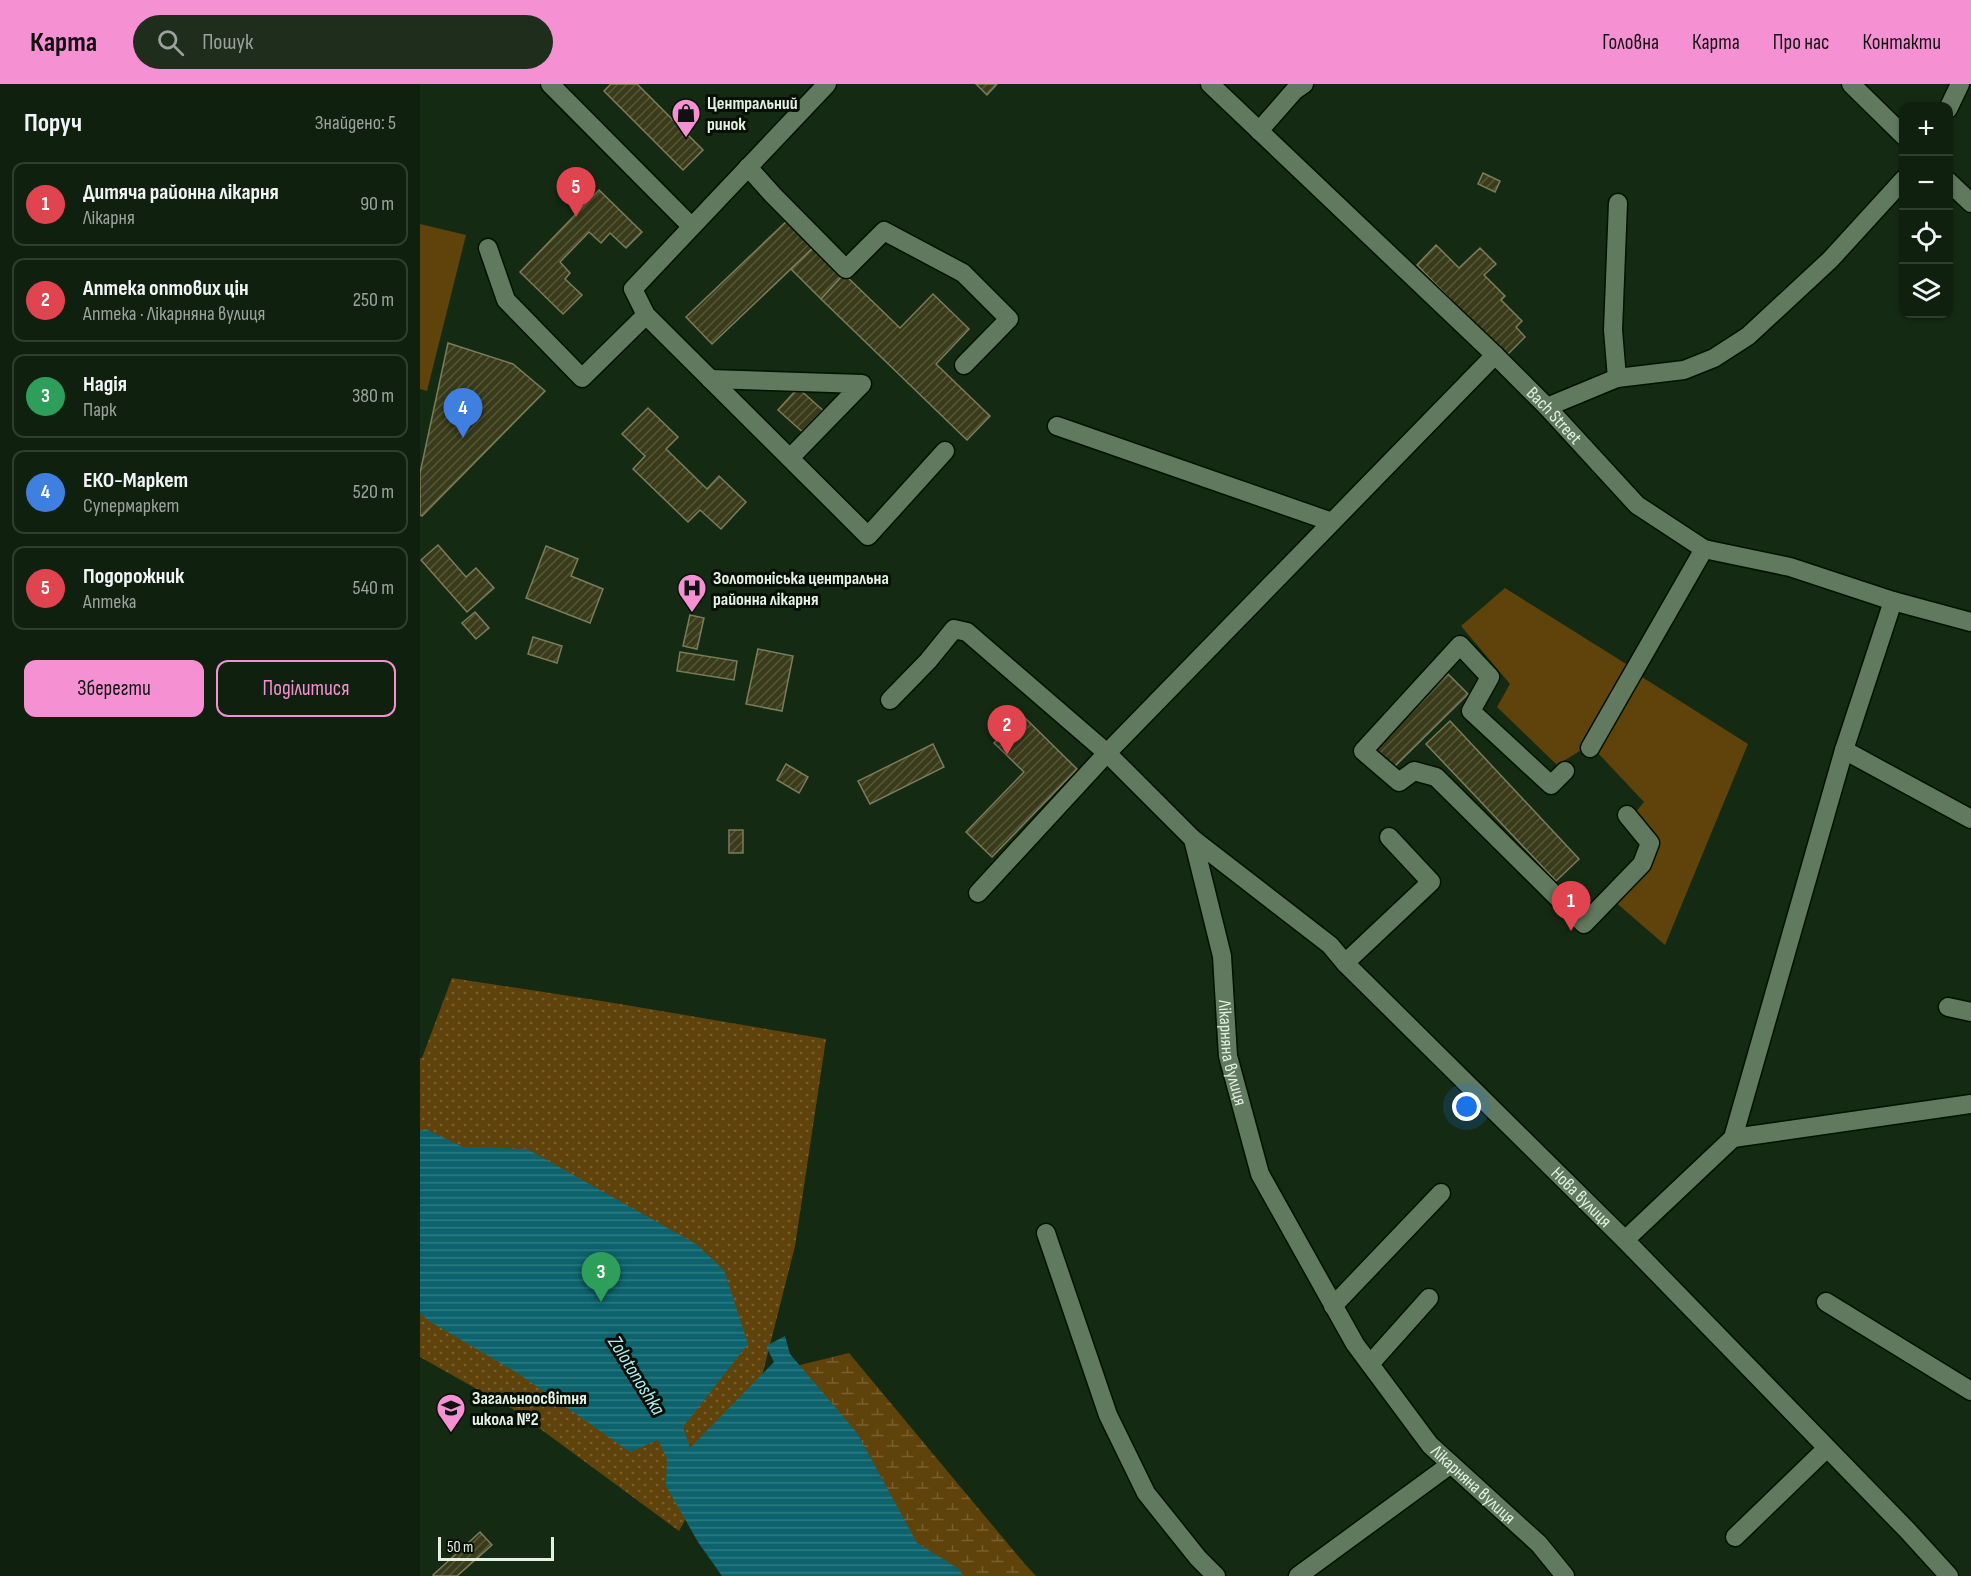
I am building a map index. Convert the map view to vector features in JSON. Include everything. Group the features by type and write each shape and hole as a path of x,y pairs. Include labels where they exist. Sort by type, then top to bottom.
{"street":[{"path":"550,84 691,226"},
{"path":"827,84 633,289 646,315 868,536 945,451"},
{"name":"Bach Street","path":"1210,84 1495,355 1547,407 1637,505 1704,549 1790,567 1893,601 1971,622"},
{"path":"1259,131 1294,91 1304,84"},
{"path":"1851,84 1899,131"},
{"path":"1953,102 1963,88"},
{"path":"748,167 846,269 884,231 963,273 1009,319 964,365"},
{"path":"1547,407 1617,378 1684,370 1714,358 1748,336 1830,260 1899,184"},
{"path":"1953,186 1971,203"},
{"path":"1617,378 1613,330 1618,203"},
{"path":"488,248 506,300 582,378 646,315"},
{"path":"978,893 1107,753 1495,355"},
{"path":"710,379 862,384 789,458"},
{"path":"1057,426 1332,522"},
{"path":"1590,748 1704,549"},
{"path":"1625,1240 1733,1138 1844,750 1893,601"},
{"path":"890,700 928,661 954,629 967,632 1107,753 1193,839"},
{"path":"1565,771 1551,785 1471,711 1490,677 1460,645 1363,751 1399,782 1414,771 1436,777 1584,924 1642,864 1650,843 1628,814"},
{"path":"1844,750 1971,819"},
{"path":"1345,963 1431,882 1389,837"},
{"name":"Нова вулиця","path":"1193,839 1330,945 1345,963 1625,1240 1949,1576"},
{"name":"Лікарняна вулиця","path":"1193,839 1222,956 1228,1056 1260,1174 1355,1344 1430,1445 1539,1544 1565,1576"},
{"path":"1948,1007 1971,1011"},
{"path":"1733,1138 1971,1104"},
{"path":"1333,1306 1441,1193"},
{"path":"1046,1233 1108,1415 1146,1493 1198,1558 1216,1576"},
{"path":"1370,1364 1429,1298"},
{"path":"1826,1302 1971,1391"},
{"path":"1735,1537 1827,1448"},
{"path":"1298,1576 1451,1464"}],"green space":[{"path":"420,224 466,235 427,391 420,389"},
{"path":"1505,588 1631,667 1583,749 1557,765 1497,707 1510,684 1461,626"},
{"path":"1642,677 1748,744 1665,945 1613,900 1649,864 1634,814 1644,802 1597,752"},
{"path":"452,978 826,1039 795,1246 759,1388 679,1531 516,1411 420,1357 420,1058 422,1058"},
{"path":"849,1353 1036,1576 739,1576 765,1402 800,1365"}],"water":[{"name":"Zolotonoshka","path":"425,1129 463,1147 527,1149 696,1244 724,1270 748,1344 683,1427 690,1448 774,1362 766,1346 785,1336 790,1354 857,1433 917,1543 959,1569 963,1576 722,1576 698,1542 666,1486 667,1459 658,1440 630,1452 519,1374 429,1321 420,1313 420,1131"}],"building":[{"path":"611,84 637,84 703,150 683,170 604,91"},
{"path":"976,84 997,84 987,95"},
{"path":"1483,173 1500,181 1495,192 1478,184"},
{"path":"599,190 642,232 626,248 610,233 601,243 589,232 560,262 570,273 565,279 582,295 563,314 520,272"},
{"path":"790,218 816,245 712,344 686,317"},
{"path":"816,245 844,274 821,299 791,269"},
{"path":"1436,245 1459,268 1480,248 1496,264 1484,275 1505,296 1501,300 1522,321 1516,327 1525,337 1506,356 1417,265"},
{"path":"844,274 900,328 933,294 969,329 936,364 990,416 967,440 821,299"},
{"path":"448,343 513,364 545,391 422,516 420,515 420,473"},
{"path":"798,388 826,413 806,435 778,410"},
{"path":"648,408 678,437 666,449 707,489 719,476 746,502 721,529 700,510 688,522 633,469 645,456 622,434"},
{"path":"438,545 466,577 476,568 494,588 467,612 421,560"},
{"path":"546,546 578,559 571,576 603,589 590,623 526,598"},
{"path":"475,612 489,628 476,639 462,623"},
{"path":"690,615 704,618 697,649 683,646"},
{"path":"533,637 562,646 557,663 528,654"},
{"path":"758,649 793,656 782,711 746,704"},
{"path":"680,652 737,661 734,680 677,671"},
{"path":"1448,674 1468,694 1393,768 1373,747"},
{"path":"1021,714 1077,769 992,857 966,832 1024,772 994,743"},
{"path":"1450,721 1579,859 1556,881 1426,744"},
{"path":"933,744 944,767 870,804 858,781"},
{"path":"786,764 808,777 799,793 777,780"},
{"path":"729,830 743,830 743,853 729,853"},
{"path":"480,1532 492,1545 457,1576 433,1575"}],"place":[{"name":"Центральний ринок","path":"686,138"},
{"name":"Подорожник","path":"576,217"},
{"name":"ЕКО-Маркет","path":"463,438"},
{"name":"Золотоніська центральна районна лікарня","path":"692,614"},
{"name":"Аптека оптових цін","path":"1007,755"},
{"name":"Дитяча районна лікарня","path":"1571,931"},
{"name":"Надія","path":"601,1302"},
{"name":"Загальноосвітня школа №2","path":"451,1434"}]}
